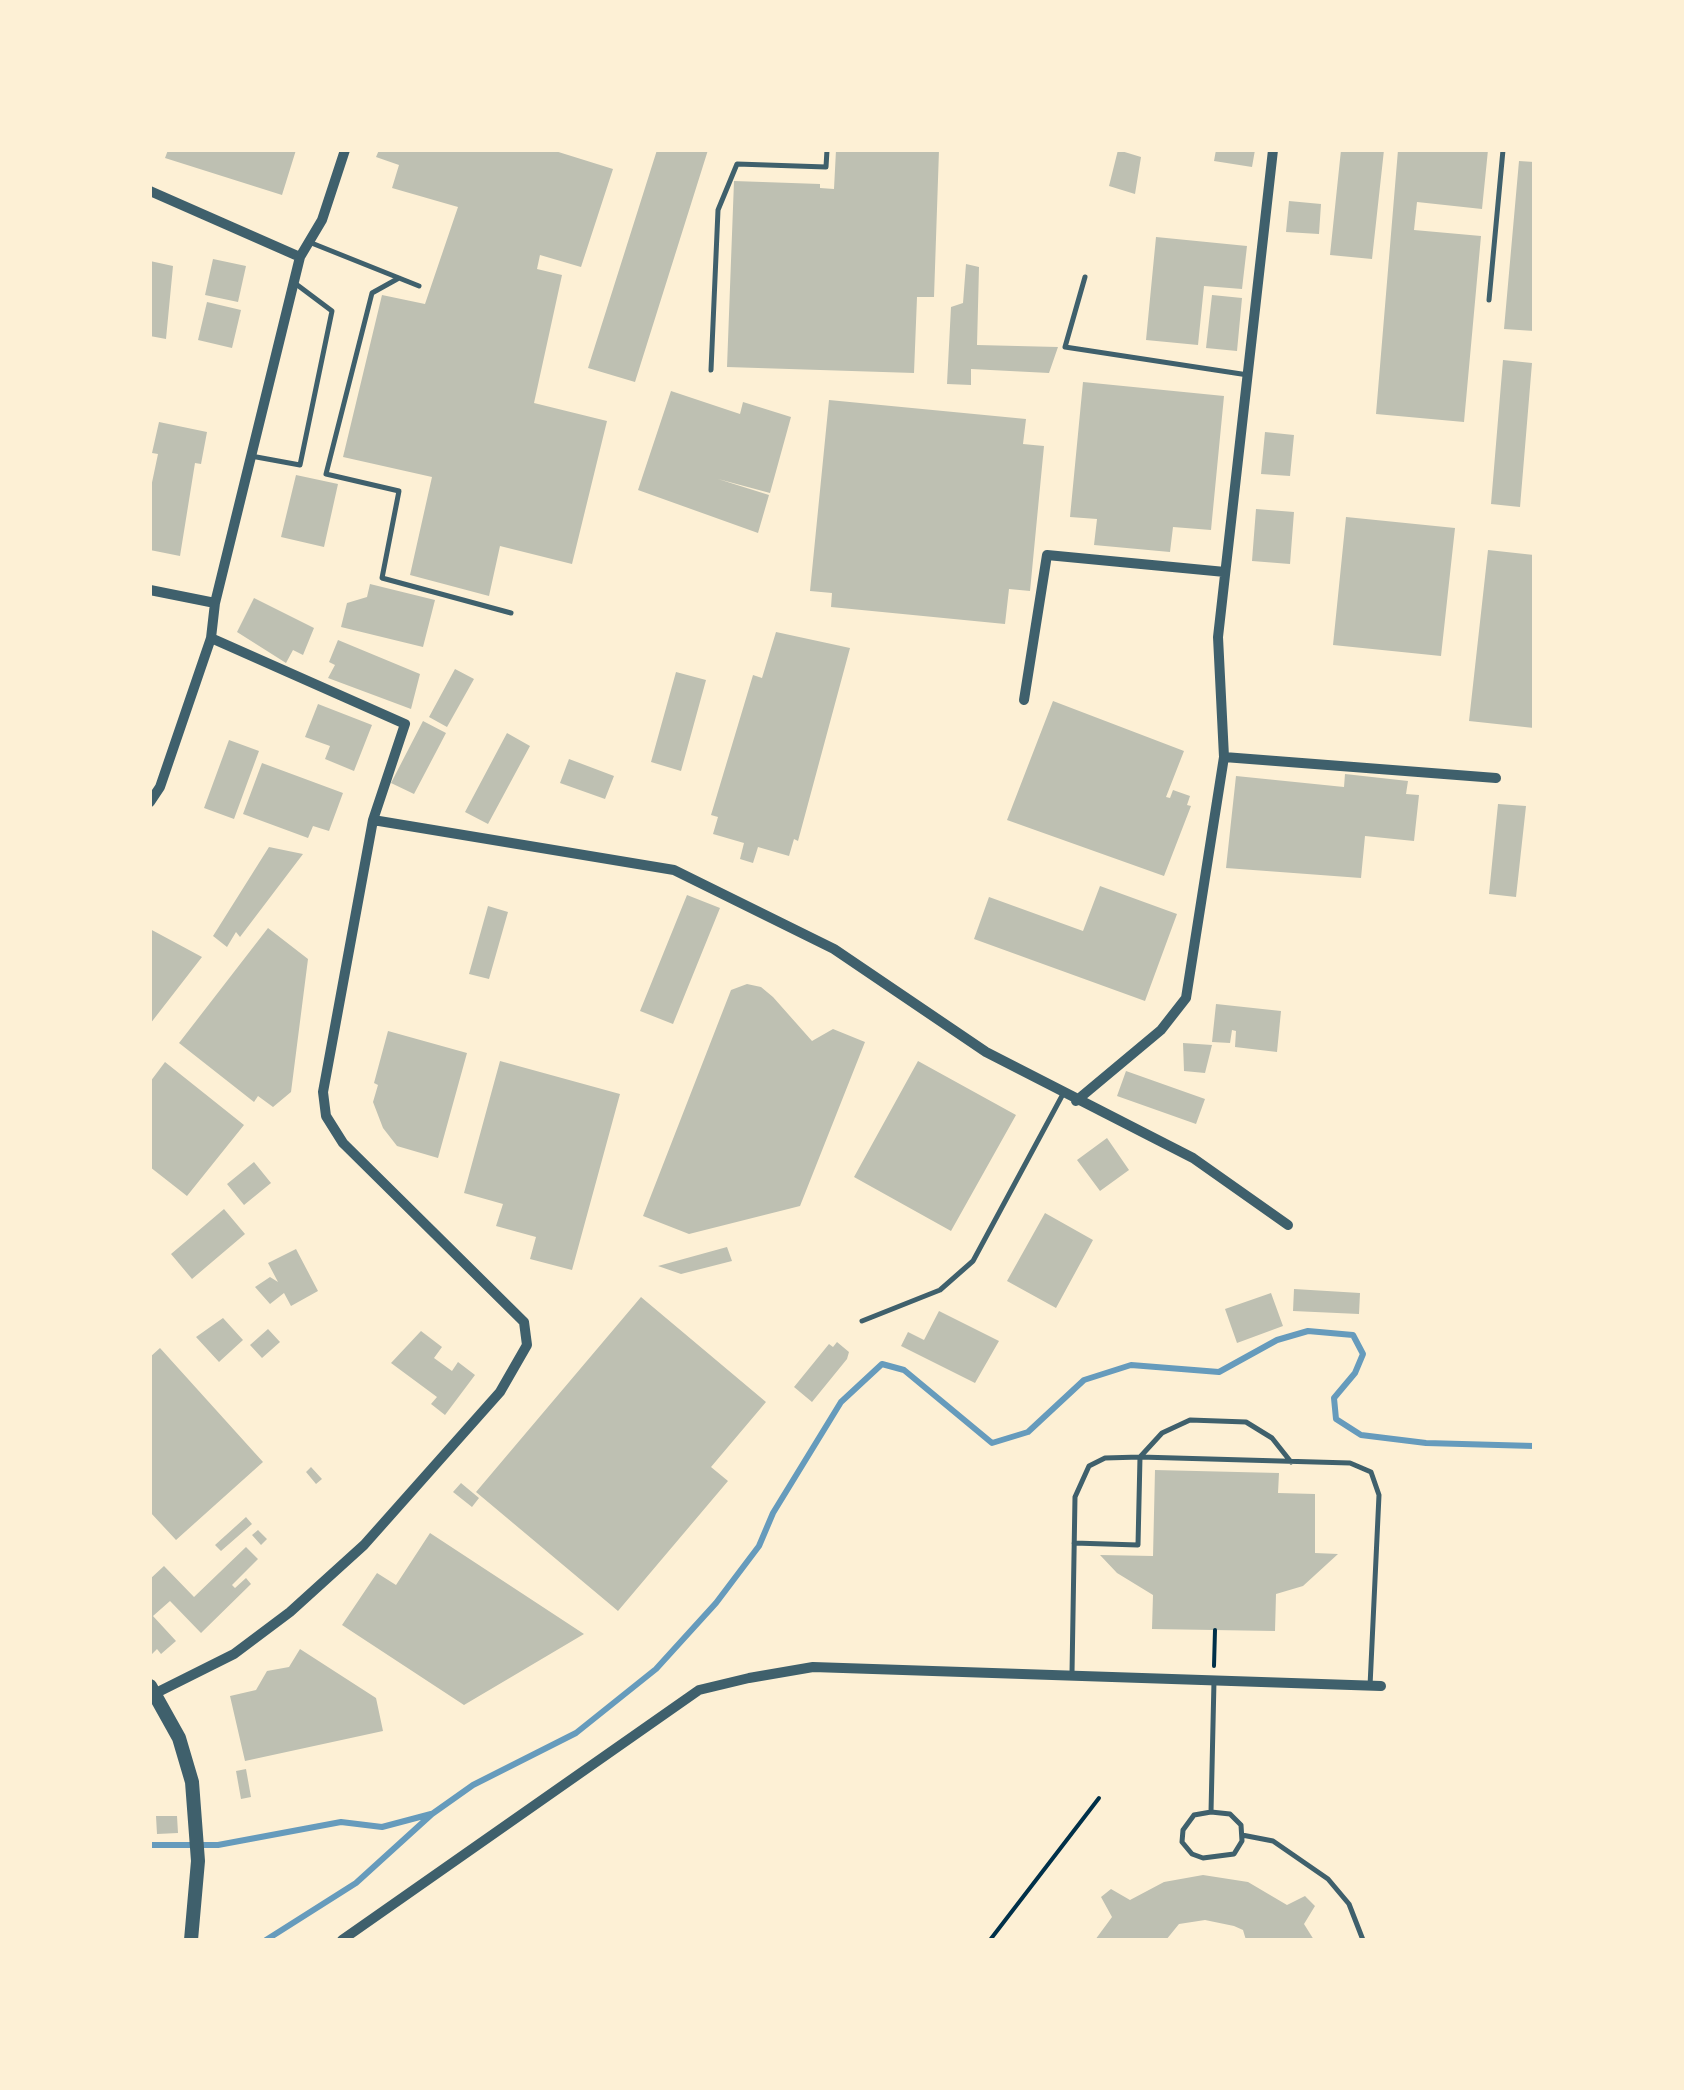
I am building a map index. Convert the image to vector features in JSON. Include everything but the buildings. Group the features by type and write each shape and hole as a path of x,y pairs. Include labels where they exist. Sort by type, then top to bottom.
{"street":[{"path":"150,802 160,787 210,638 215,603 300,257 322,220 346,150"},
{"path":"1076,1101 1161,1030 1186,998 1224,756 1218,637 1273,150"},
{"path":"150,190 300,257"},
{"path":"1024,700 1047,556 1225,572"},
{"path":"150,590 215,603"},
{"path":"192,1940 198,1834 192,1782 179,1738 153,1689 234,1654 290,1612 364,1545 500,1392 527,1345 524,1322 343,1144 326,1116 323,1092 373,820 405,724 210,638"},
{"path":"1224,756 1496,778"},
{"path":"373,820 674,870 834,949 986,1052 1193,1158 1288,1225"},
{"path":"342,1940 699,1690 813,1667 1376,1686"}],"lane":[{"path":"711,370 718,210 736,164 826,167 827,150"},
{"path":"1489,300 1503,150"},
{"path":"310,242 419,286"},
{"path":"1086,277 1065,347 1248,375"},
{"path":"399,278 372,293 326,474 399,491 382,578 510,613"},
{"path":"251,456 300,466 332,311 294,283"},
{"path":"862,1322 940,1290 974,1262 1063,1094"},
{"path":"1074,1542 1138,1544 1140,1457 1162,1433 1190,1420 1246,1422 1272,1438 1291,1462"},
{"path":"1072,1676 1075,1497 1089,1466 1105,1458 1140,1457 1350,1463 1372,1472 1379,1495 1376,1686"},
{"path":"1211,1812 1214,1681"},
{"path":"1211,1812 1230,1814 1241,1825 1242,1834 1234,1854 1221,1858 1192,1854 1182,1842 1183,1830 1194,1816 1211,1812"},
{"path":"1242,1834 1273,1840 1328,1879 1349,1904 1364,1940"}],"path":[{"path":"1214,1681 1215,1630"},
{"path":"990,1940 1099,1798"}],"waterway":[{"path":"266,1940 356,1883 432,1814 473,1785 576,1733 656,1669 716,1603 759,1546 773,1513 841,1402 882,1364 904,1370 992,1443 1028,1432 1084,1380 1131,1365 1219,1372 1277,1340 1308,1331 1353,1335 1363,1354 1355,1373 1334,1398 1336,1419 1361,1435 1426,1443 1534,1446"},
{"path":"150,1845 218,1845 341,1822 382,1827 431,1814"}]}
